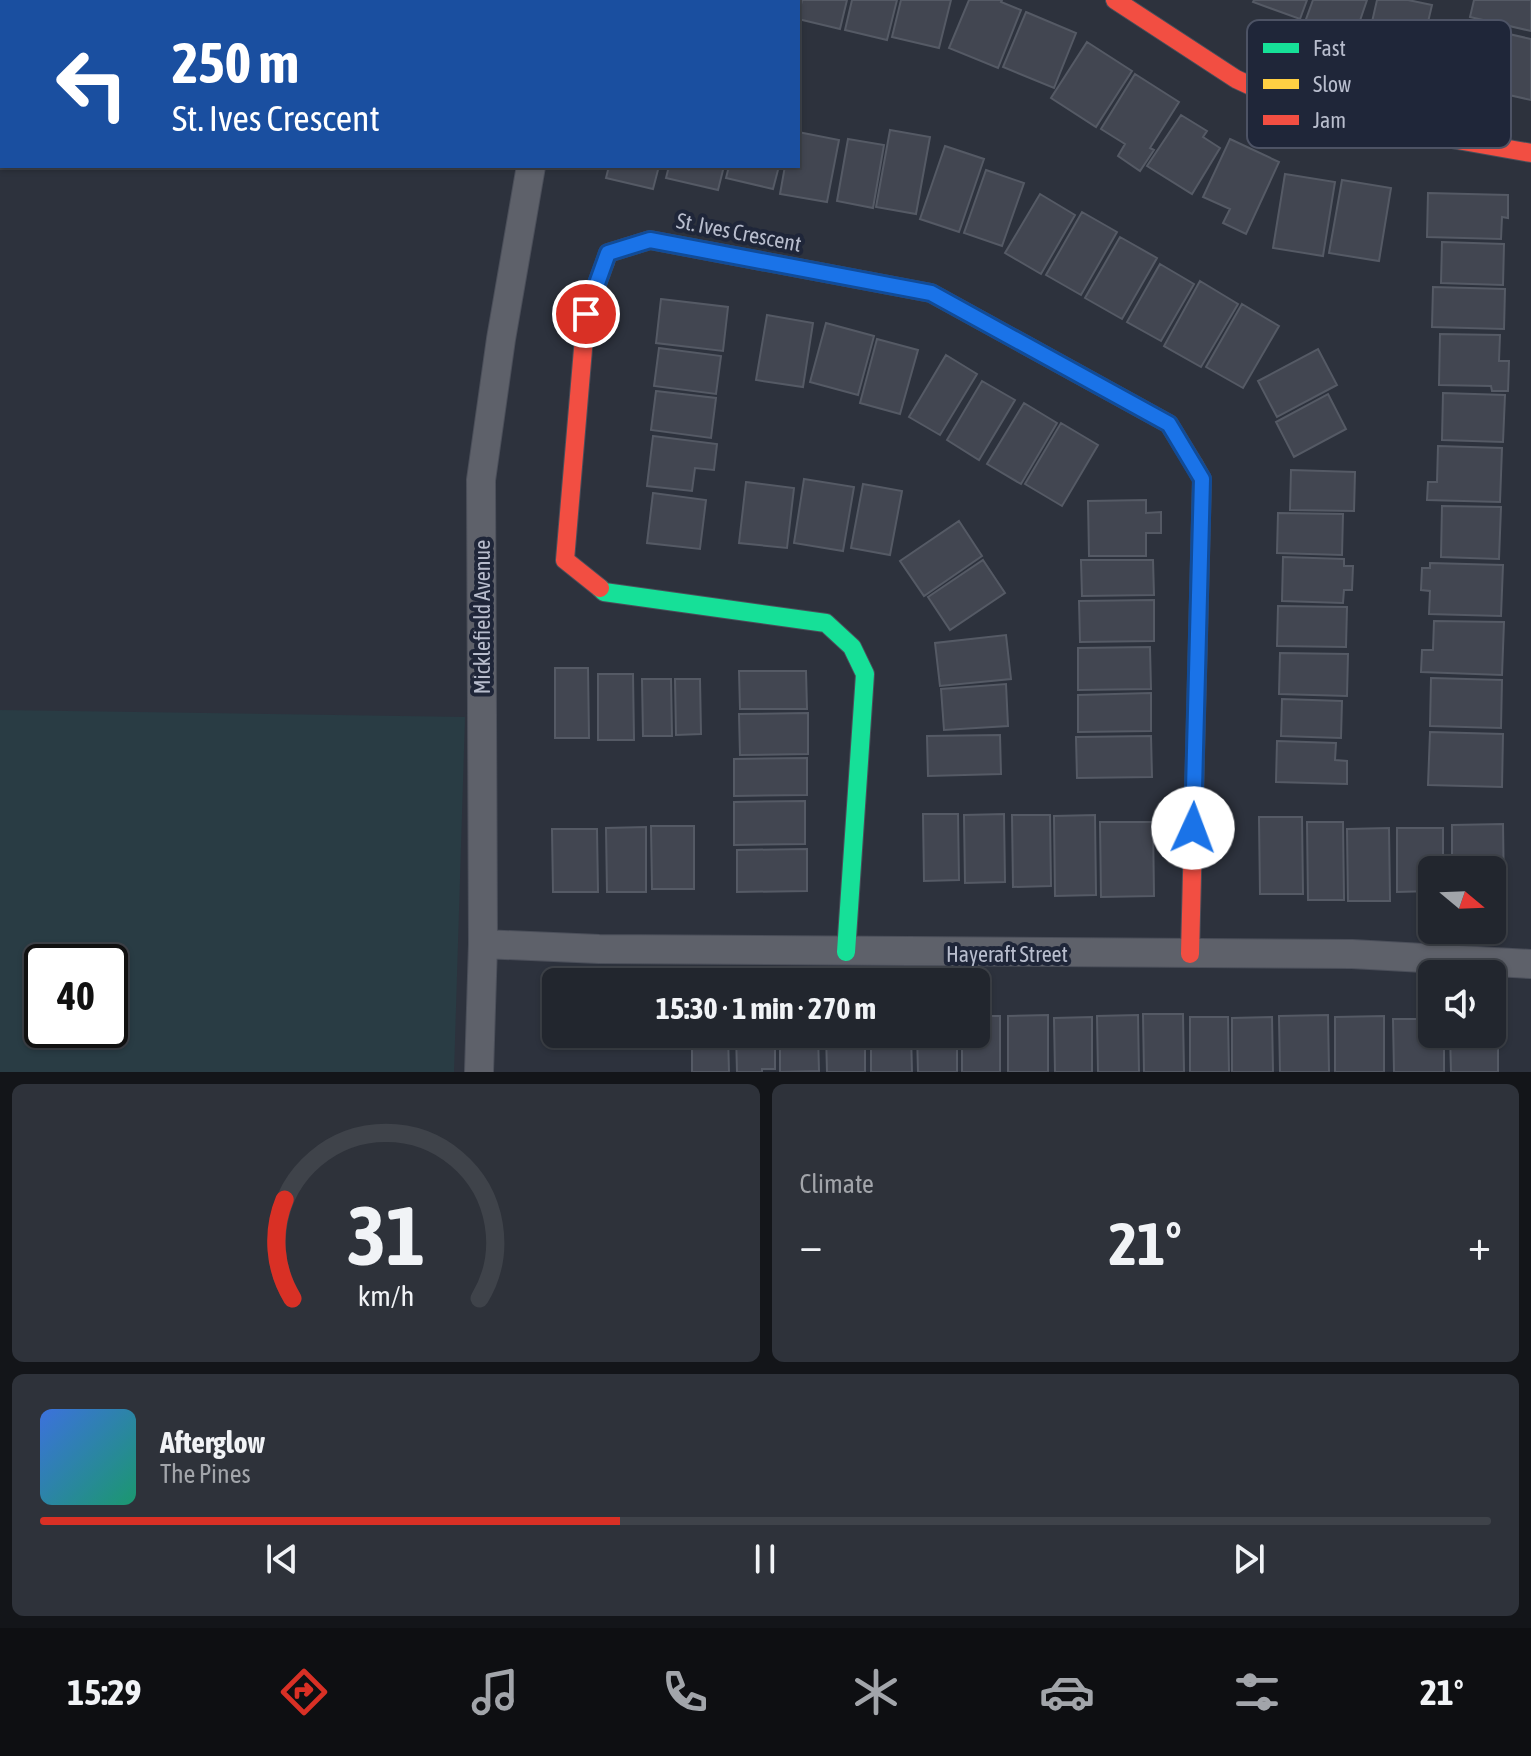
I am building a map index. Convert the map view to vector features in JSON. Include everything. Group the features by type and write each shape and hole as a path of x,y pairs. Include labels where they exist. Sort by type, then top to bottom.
{"street":[{"path":"1115,0 1247,84"},
{"path":"1503,148 1531,153"},
{"name":"Micklefield Avenue","path":"479,1072 483,944 481,480 501,339 531,168"},
{"name":"St. Ives Crescent","path":"846,952 865,674 852,647 826,623 604,592 565,560 586,314 608,253 650,240 931,293 1169,424 1202,479 1190,954"},
{"name":"Hayeraft Street","path":"483,944 599,949 846,952 1352,954 1531,964"}],"shaded area":[{"path":"0,710 465,717 454,1072 0,1072"}],"building":[{"path":"802,0 847,0 840,29 800,19"},
{"path":"852,0 897,0 887,40 845,30"},
{"path":"901,0 951,0 939,48 892,37"},
{"path":"969,0 1002,0 1021,10 998,68 949,48"},
{"path":"1254,0 1307,0 1300,19"},
{"path":"1313,0 1367,0 1360,20 1306,20"},
{"path":"1377,0 1408,0 1432,5 1428,20 1372,20"},
{"path":"1474,0 1531,0 1531,31 1511,26 1511,20 1470,17"},
{"path":"1026,12 1076,33 1054,88 1003,67"},
{"path":"1511,34 1531,39 1531,100 1511,95"},
{"path":"1087,42 1132,71 1096,127 1051,98"},
{"path":"1135,74 1179,102 1150,148 1154,150 1140,171 1118,156 1125,144 1101,129"},
{"path":"1181,115 1207,131 1203,137 1220,148 1192,194 1147,166"},
{"path":"890,130 930,137 916,214 876,207"},
{"path":"800,132 839,140 827,202 780,194 785,168 800,168"},
{"path":"848,139 884,145 873,208 837,201"},
{"path":"1230,139 1279,162 1246,234 1223,223 1230,209 1203,197"},
{"path":"945,146 984,159 959,232 920,219"},
{"path":"608,168 658,168 653,189 606,178"},
{"path":"668,168 724,168 718,190 666,178"},
{"path":"728,168 778,168 773,189 726,178"},
{"path":"986,170 1024,183 1002,246 964,233"},
{"path":"1285,174 1335,182 1323,256 1273,248"},
{"path":"1342,180 1391,188 1379,261 1329,253"},
{"path":"1428,193 1508,195 1508,218 1502,217 1501,239 1427,237"},
{"path":"1040,194 1075,215 1041,274 1005,253"},
{"path":"1082,212 1117,232 1081,295 1046,275"},
{"path":"1120,237 1157,258 1122,319 1085,298"},
{"path":"1442,242 1504,244 1503,285 1441,283"},
{"path":"1160,264 1194,284 1161,341 1127,322"},
{"path":"1200,281 1238,304 1201,367 1164,346"},
{"path":"1433,287 1505,289 1504,329 1432,327"},
{"path":"661,299 728,307 723,351 656,343"},
{"path":"1242,304 1279,326 1243,388 1206,367"},
{"path":"767,315 813,323 803,387 756,380"},
{"path":"826,323 874,336 858,395 810,382"},
{"path":"1440,334 1500,335 1499,361 1509,361 1508,391 1492,391 1491,386 1439,385"},
{"path":"877,339 918,350 900,414 860,403"},
{"path":"659,348 721,356 716,394 654,386"},
{"path":"1318,349 1337,385 1277,417 1258,381"},
{"path":"946,355 977,374 940,435 909,417"},
{"path":"982,381 1015,400 979,460 947,440"},
{"path":"656,391 716,398 711,438 651,430"},
{"path":"1443,393 1505,395 1503,442 1442,440"},
{"path":"1328,394 1346,429 1294,457 1276,422"},
{"path":"1024,403 1057,423 1021,484 987,464"},
{"path":"1061,423 1098,445 1062,506 1025,484"},
{"path":"653,436 717,444 714,470 695,468 692,491 647,486"},
{"path":"1438,446 1502,448 1500,502 1427,500 1428,482 1437,482"},
{"path":"1291,470 1355,472 1354,511 1290,510"},
{"path":"804,479 854,487 843,551 794,543"},
{"path":"746,482 794,488 787,548 739,543"},
{"path":"863,484 902,491 890,555 851,548"},
{"path":"653,493 706,500 700,549 647,543"},
{"path":"1146,500 1146,513 1161,512 1161,533 1146,533 1146,556 1089,556 1088,501"},
{"path":"1442,506 1501,507 1499,559 1441,557"},
{"path":"1278,513 1343,514 1342,555 1277,553"},
{"path":"959,521 982,556 924,596 900,561"},
{"path":"1283,557 1344,559 1344,566 1353,566 1352,590 1344,590 1343,603 1282,601"},
{"path":"983,560 1005,593 950,630 928,597"},
{"path":"1081,560 1153,560 1154,595 1082,596"},
{"path":"1430,563 1503,565 1501,616 1429,614 1430,591 1421,590 1422,568 1430,568"},
{"path":"1154,600 1154,641 1080,642 1079,601"},
{"path":"1278,606 1347,607 1346,647 1277,646"},
{"path":"1434,621 1504,622 1502,675 1421,672 1422,650 1433,650"},
{"path":"1006,635 1011,679 940,686 935,643"},
{"path":"1150,647 1151,689 1078,690 1078,648"},
{"path":"1280,653 1348,654 1347,696 1279,694"},
{"path":"555,668 588,668 589,738 555,738"},
{"path":"739,671 806,671 807,709 740,709"},
{"path":"598,674 633,674 634,740 598,740"},
{"path":"1431,678 1502,680 1501,728 1430,726"},
{"path":"642,679 671,679 672,736 643,736"},
{"path":"675,679 700,679 701,734 676,735"},
{"path":"1006,684 1008,726 944,730 941,689"},
{"path":"1151,693 1151,731 1078,732 1078,695"},
{"path":"1282,699 1342,701 1341,738 1281,736"},
{"path":"808,713 808,754 740,755 739,714"},
{"path":"1430,732 1503,734 1502,787 1428,785"},
{"path":"1000,735 1001,774 928,776 927,736"},
{"path":"1151,736 1152,777 1077,778 1076,737"},
{"path":"1277,741 1336,743 1335,760 1347,761 1347,784 1276,782"},
{"path":"807,758 807,795 734,796 734,759"},
{"path":"805,801 805,844 734,845 734,802"},
{"path":"923,814 958,814 959,880 924,881"},
{"path":"1004,814 1005,882 965,883 964,815"},
{"path":"1012,815 1050,815 1051,886 1013,887"},
{"path":"1095,815 1096,895 1055,896 1054,816"},
{"path":"1259,817 1302,817 1303,894 1260,894"},
{"path":"1100,822 1153,822 1154,896 1101,897"},
{"path":"1307,822 1343,822 1344,900 1308,900"},
{"path":"1503,824 1503,856 1452,856 1452,825"},
{"path":"651,826 694,826 694,889 652,889"},
{"path":"646,827 646,892 607,892 606,828"},
{"path":"1389,828 1390,901 1348,901 1347,829"},
{"path":"1397,828 1443,828 1443,856 1418,856 1418,891 1397,892"},
{"path":"552,829 597,829 598,892 553,892"},
{"path":"807,849 807,891 737,892 737,850"},
{"path":"1143,1014 1183,1014 1184,1072 1144,1072"},
{"path":"1048,1015 1048,1072 1008,1072 1008,1016"},
{"path":"1138,1015 1139,1072 1098,1072 1097,1016"},
{"path":"1328,1015 1329,1072 1280,1072 1279,1016"},
{"path":"990,1016 1000,1016 1000,1072 962,1072 962,1048 990,1048"},
{"path":"1384,1016 1384,1072 1335,1072 1335,1017"},
{"path":"1092,1017 1092,1072 1055,1072 1054,1018"},
{"path":"1190,1017 1228,1017 1229,1072 1190,1072"},
{"path":"1272,1017 1273,1072 1232,1072 1232,1018"},
{"path":"1393,1019 1418,1019 1418,1048 1444,1048 1444,1072 1394,1072"},
{"path":"692,1048 728,1048 729,1072 692,1072"},
{"path":"736,1048 775,1048 775,1069 737,1072"},
{"path":"780,1048 818,1048 819,1071 780,1072"},
{"path":"826,1048 865,1048 865,1072 827,1072"},
{"path":"871,1048 911,1048 912,1072 871,1072"},
{"path":"917,1048 957,1048 957,1072 918,1072"},
{"path":"1450,1048 1498,1048 1498,1072 1451,1072"}],"traffic: fast":[{"path":"600,588 604,592 826,623 852,647 865,674 846,952"}],"traffic: slow":[{"path":"605,262 608,253 650,240 931,293 1169,424 1194,465"}],"traffic: jam":[{"path":"1115,0 1247,84"},
{"path":"1503,148 1531,153"},
{"path":"600,588 565,560 586,314 605,262"},
{"path":"1190,954 1202,479 1194,465"}],"route":[{"path":"586,314 608,253 650,240 931,293 1169,424 1202,479 1193,828"}]}
